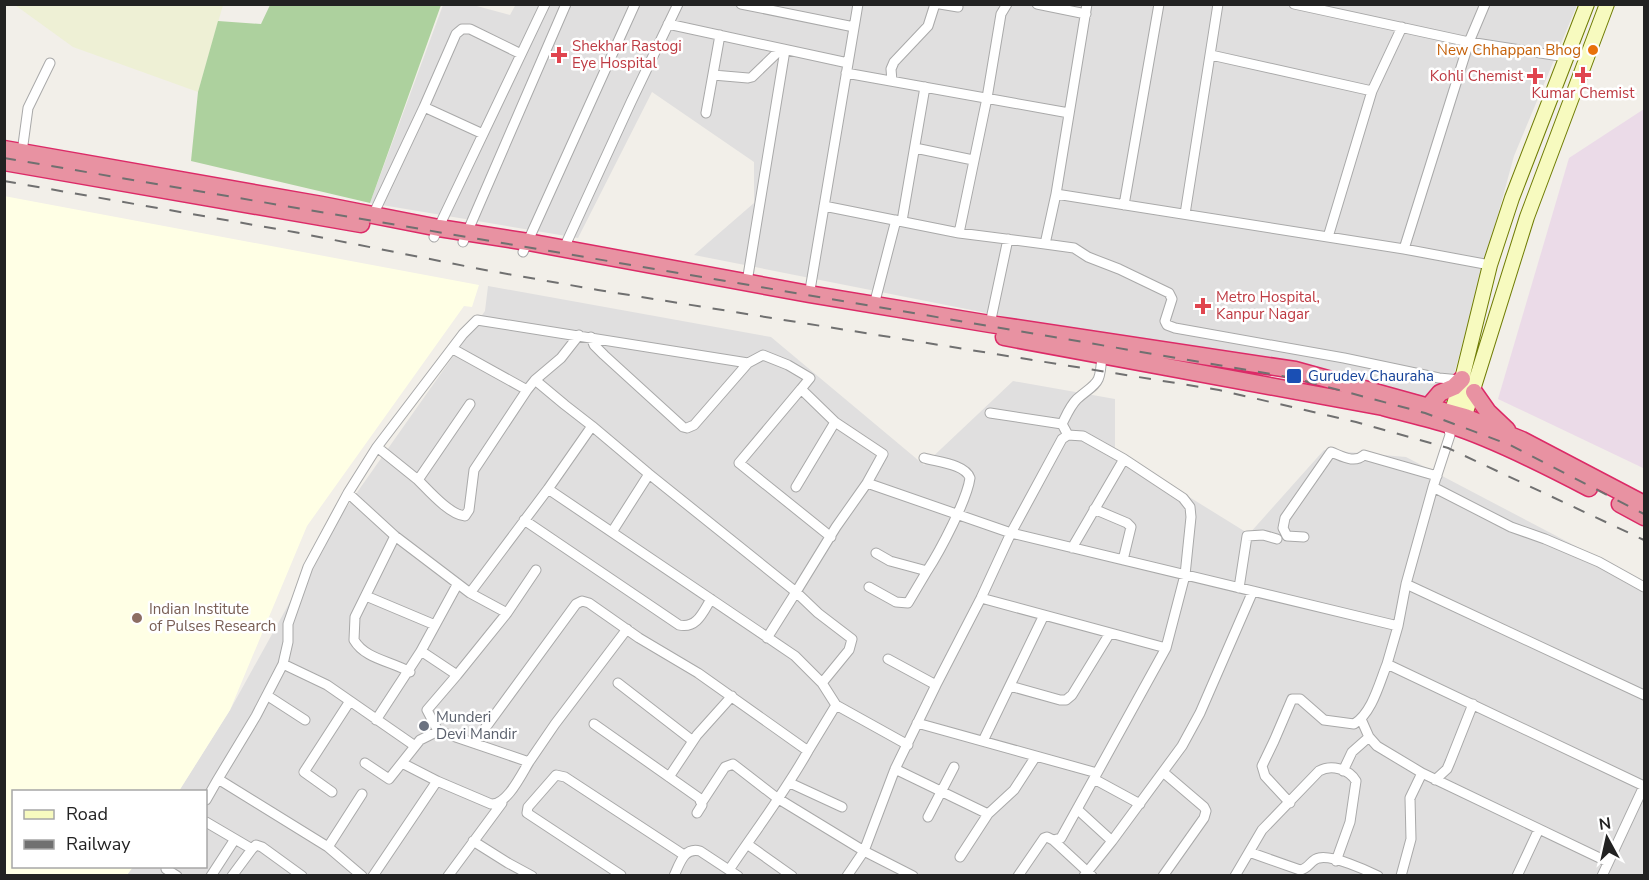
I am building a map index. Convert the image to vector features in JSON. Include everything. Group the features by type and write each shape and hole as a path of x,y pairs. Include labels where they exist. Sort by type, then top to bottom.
{"highway":[{"path":"4,149 237,196 809,298 1102,355 1202,365 1294,370 1428,406 1455,423 1644,517"},
{"path":"4,162 373,215 436,232"},
{"path":"526,247 564,248 747,282 809,298 874,305 990,324 1202,365 1522,440"},
{"path":"1428,406 1440,393 1462,380"},
{"path":"1474,393 1495,419 1522,440 1644,504"}],"main road":[{"path":"1455,423 1462,380 1490,265 1512,198 1587,4"},
{"path":"1455,423 1474,393 1527,217 1607,4"}],"street":[{"path":"436,232 545,4"},
{"path":"465,237 566,4"},
{"path":"526,247 635,4"},
{"path":"564,248 678,4"},
{"path":"741,4 766,7 854,27"},
{"path":"809,298 858,4"},
{"path":"892,81 891,69 894,62 928,26 937,4 958,7"},
{"path":"959,233 987,98 1000,14 1007,4"},
{"path":"1037,4 1086,9 1056,194 1045,244"},
{"path":"1124,205 1159,4"},
{"path":"1185,214 1218,4"},
{"path":"1294,4 1336,9 1469,42 1566,57"},
{"path":"1404,249 1469,42 1485,4"},
{"path":"668,24 783,49 892,81 1069,113"},
{"path":"1328,237 1372,91 1402,27"},
{"path":"373,215 456,34 462,28 470,29 521,54"},
{"path":"706,113 720,35"},
{"path":"713,75 752,77 783,49"},
{"path":"747,282 783,49"},
{"path":"1211,56 1372,91"},
{"path":"22,152 28,108 50,63"},
{"path":"874,305 899,221 915,148 925,87"},
{"path":"424,107 483,134"},
{"path":"915,148 973,160"},
{"path":"1056,194 1404,249 1490,265"},
{"path":"824,206 959,233 1074,248 1088,257 1169,293 1172,299 1165,321 1167,325 1175,328 1344,358 1439,378 1462,380"},
{"path":"990,324 1008,239"},
{"path":"207,798 268,696 284,664 288,624 308,567 348,493 377,447 420,388 477,320 748,363"},
{"path":"377,447 453,512 465,516 469,510 474,470 527,390 561,358 579,335"},
{"path":"1202,365 1208,335"},
{"path":"591,337 594,345 604,355 687,428 694,425 748,363 763,355 788,365 810,378 739,463 831,537"},
{"path":"453,349 527,390"},
{"path":"1062,424 1070,407 1095,386 1101,371 1102,355"},
{"path":"535,380 852,639 849,650 822,683"},
{"path":"767,638 867,483 883,454 835,422 801,389"},
{"path":"418,480 470,404"},
{"path":"990,412 1062,424"},
{"path":"796,487 835,422"},
{"path":"1290,803 1265,776 1262,766 1292,699 1300,699 1329,721 1354,724 1361,719 1371,702 1387,664 1398,626 1406,584 1433,488 1455,423"},
{"path":"1062,424 1068,435"},
{"path":"470,593 592,426"},
{"path":"847,876 864,850 895,769 1011,533 1062,439 1068,435 1083,436 1124,459 1183,498 1190,507 1191,517 1185,575 1166,648 1061,838 1053,840"},
{"path":"1304,537 1287,536 1283,528 1285,518 1331,452 1354,460 1364,455 1437,476"},
{"path":"869,587 896,602 908,603 957,514 969,482 969,473 964,469 924,458"},
{"path":"1072,548 1124,459"},
{"path":"612,532 649,474"},
{"path":"867,483 1011,533 1398,626"},
{"path":"1433,488 1512,527 1545,538 1599,562 1644,587"},
{"path":"548,489 795,656 822,683 836,705 908,745"},
{"path":"348,493 395,536 457,585 507,613"},
{"path":"1094,509 1131,527 1123,560"},
{"path":"524,520 679,625 686,626 695,623 711,599"},
{"path":"1239,588 1247,536 1263,535 1277,539"},
{"path":"395,536 355,617 354,640 364,653 410,672"},
{"path":"876,553 890,561 927,572"},
{"path":"438,731 427,710 507,613 536,570"},
{"path":"1406,584 1644,695"},
{"path":"376,720 410,672 457,585"},
{"path":"1018,876 1044,838 1047,837 1088,874 1191,730 1253,591"},
{"path":"366,596 435,625"},
{"path":"981,598 1166,648"},
{"path":"475,742 576,604 582,601 589,603 698,673 808,751"},
{"path":"983,741 1044,615"},
{"path":"448,876 504,800 555,724 627,629"},
{"path":"1010,686 1066,700 1072,695 1110,633"},
{"path":"422,651 457,675"},
{"path":"888,659 936,685"},
{"path":"284,664 327,685 415,746"},
{"path":"1387,664 1644,786 1602,876"},
{"path":"618,683 693,741"},
{"path":"268,696 305,720"},
{"path":"669,777 693,741 732,696"},
{"path":"332,792 304,772 350,701"},
{"path":"1435,780 1447,769 1473,704"},
{"path":"674,876 684,855 691,850 698,849 734,873 747,844 777,798 790,783 836,705"},
{"path":"1361,719 1369,737 1377,746 1422,773 1608,862"},
{"path":"917,723 1036,756 1095,776 1140,804"},
{"path":"594,724 702,802"},
{"path":"365,763 389,779 425,736 438,731 529,762"},
{"path":"1343,771 1352,752 1369,737"},
{"path":"960,857 988,814 1014,790 1036,756"},
{"path":"402,763 491,804 504,800"},
{"path":"697,813 725,767 730,763 777,798 864,850 913,876"},
{"path":"928,817 954,766"},
{"path":"1235,876 1262,830 1318,771 1330,767 1354,777 1355,783 1350,822 1336,861"},
{"path":"895,769 988,814"},
{"path":"1163,772 1206,811 1204,818 1163,876"},
{"path":"1401,876 1411,839 1410,798 1422,773"},
{"path":"621,875 528,813 528,807 556,775 565,777 684,855"},
{"path":"218,779 328,847 362,876"},
{"path":"373,876 437,781"},
{"path":"790,783 842,807"},
{"path":"328,847 362,794"},
{"path":"1077,809 1112,841"},
{"path":"207,823 252,849"},
{"path":"1517,876 1539,829"},
{"path":"211,876 235,839"},
{"path":"473,841 532,876"},
{"path":"747,844 792,876"},
{"path":"232,876 256,845 302,876"},
{"path":"1249,852 1300,870 1306,868 1317,858 1353,864 1378,876"},
{"path":"165,870 177,876"}],"shaded area":[{"path":"516,4 1577,5 1514,156 1446,404 694,255 754,203 754,162 652,92 578,238 370,203 443,5 473,5 510,15"},
{"path":"15,5 223,5 198,92 73,47"},
{"path":"1644,109 1643,468 1498,399 1569,158"},
{"name":"Indian Institute of Pulses Research","path":"4,196 479,285 472,307 464,306 307,526 230,710 180,790 12,790 12,868 132,868 127,875 5,875"},
{"path":"488,286 771,337 924,465 1013,381 1115,399 1115,451 1249,534 1324,450 1406,457 1644,582 1644,875 126,876 131,868 207,868 207,790 180,790 230,710 327,535 485,311"}],"green space":[{"path":"270,5 441,5 370,203 191,161 198,92 218,21 261,24"}],"railway":[{"path":"4,158 1294,378 1425,413 1510,445 1644,514"},
{"path":"4,181 294,232 598,290 1219,390 1356,422 1448,448 1644,540"}],"place":[{"name":"New Chhappan Bhog","path":"1593,50"},
{"name":"Shekhar Rastogi Eye Hospital","path":"559,55"},
{"name":"Kumar Chemist","path":"1583,75"},
{"name":"Kohli Chemist","path":"1535,76"},
{"name":"Metro Hospital, Kanpur Nagar","path":"1203,306"},
{"name":"Gurudev Chauraha","path":"1294,376"},
{"name":"Indian Institute of Pulses Research","path":"137,618"},
{"name":"Munderi Devi Mandir","path":"424,726"}]}
